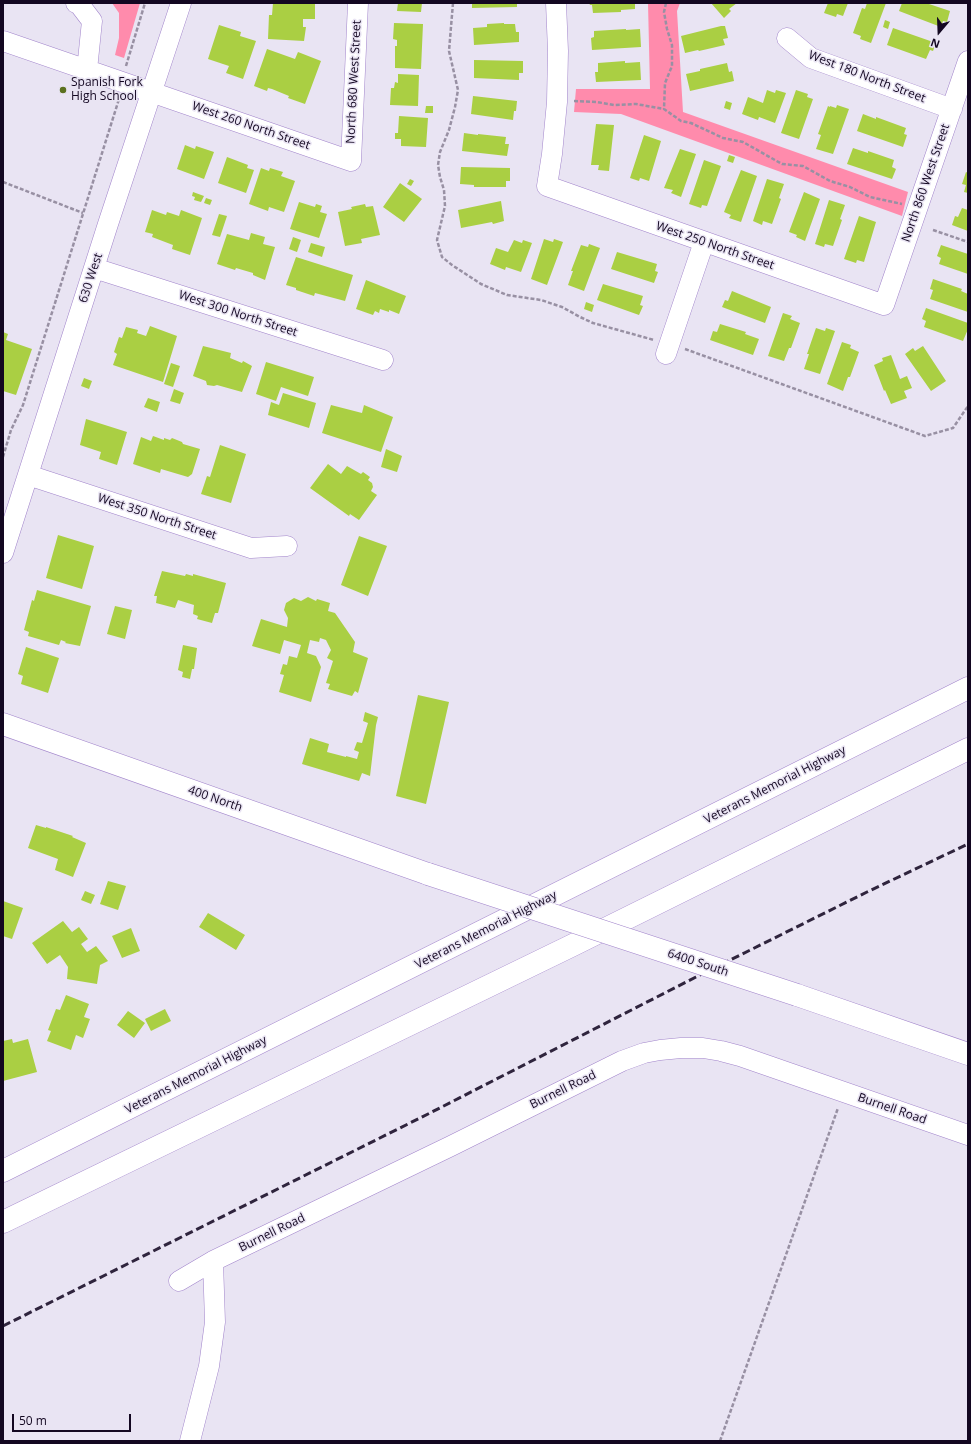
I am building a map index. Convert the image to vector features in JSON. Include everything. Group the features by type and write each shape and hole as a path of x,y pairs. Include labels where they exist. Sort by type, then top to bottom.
{"main road":[{"name":"Veterans Memorial Highway","path":"3,1171 968,688"},
{"name":"400 North","path":"3,724 428,874"},
{"path":"3,1222 601,931 968,749"},
{"name":"6400 South","path":"428,874 797,995 968,1054"}],"street":[{"path":"76,3 79,4 92,21 87,70"},
{"name":"630 West","path":"3,553 181,3"},
{"name":"North 680 West Street","path":"350,161 358,3"},
{"path":"556,3 558,100"},
{"name":"West 180 North Street","path":"787,38 811,58 952,109"},
{"name":"West 260 North Street","path":"3,41 152,91 350,161"},
{"name":"North 860 West Street","path":"884,305 968,61"},
{"name":"West 250 North Street","path":"558,100 547,186 884,305"},
{"path":"668,349 704,242"},
{"name":"West 300 North Street","path":"94,268 383,360"},
{"name":"West 350 North Street","path":"28,475 252,548 287,546"},
{"name":"Burnell Road","path":"179,1281 213,1261 451,1146 622,1061 644,1053 681,1048 703,1048 721,1051 844,1092 968,1136"},
{"path":"190,1441 209,1366 215,1322 213,1261"}],"path":[{"path":"127,62 145,3"},
{"path":"452,3 449,51 458,90 449,130 440,152 438,164 444,190 445,206 437,240 442,257 452,265 481,284 507,295 541,300 562,307 593,323 925,436 954,428 968,406"},
{"path":"664,109 665,83 672,66 672,45 664,12 666,3"},
{"path":"3,457 11,430 23,405 120,95"},
{"path":"558,100 597,102 614,105 636,104 664,109 681,121 691,123 724,138 743,142 782,164 803,166 830,181 850,187 870,197 895,202 917,209"},
{"path":"3,182 83,213"},
{"path":"933,230 968,242"},
{"path":"720,1441 844,1092"}],"shaded area":[{"path":"112,3 140,3 124,58 115,55 119,38 119,13"},
{"path":"648,3 680,3 677,11 683,112 908,192 902,216 621,114 574,112 576,89 650,89"}],"building":[{"path":"273,3 315,3 315,19 303,19 303,27 306,27 304,41 268,39 269,15 272,15"},
{"path":"398,3 422,3 421,12 397,11"},
{"path":"472,3 517,3 517,7 472,8"},
{"path":"589,3 635,3 635,9 621,10 621,12 593,13 592,5"},
{"path":"711,3 737,3 729,9 731,11 724,18"},
{"path":"828,3 848,3 843,16 837,14 836,17 824,13"},
{"path":"867,3 886,3 871,43 860,39 861,36 853,33 862,8 865,9"},
{"path":"902,3 926,3 950,11 947,22 943,21 941,27 899,11"},
{"path":"885,20 890,22 888,29 883,27"},
{"path":"394,23 423,24 421,69 395,68 395,46 397,46 397,40 393,39"},
{"path":"487,24 515,24 516,32 519,32 519,42 474,45 473,28 487,27"},
{"path":"219,25 241,32 240,36 256,41 243,79 226,73 229,66 208,59"},
{"path":"725,26 728,38 723,39 725,45 685,53 681,36"},
{"path":"893,28 936,43 933,51 930,50 926,59 887,45"},
{"path":"640,29 641,47 592,50 591,38 594,37 594,31"},
{"path":"267,49 295,59 298,52 321,61 305,104 288,98 289,96 272,89 268,88 267,91 254,86"},
{"path":"474,60 523,61 523,73 519,73 519,80 474,78"},
{"path":"625,61 625,63 640,62 641,80 596,82 595,72 598,72 598,63"},
{"path":"727,63 729,72 732,71 734,81 690,91 686,74 700,71 700,69"},
{"path":"398,74 419,75 418,106 390,105 391,88 394,88 395,82 398,83"},
{"path":"767,90 775,93 776,90 786,93 775,123 759,117 758,120 742,114 748,97 763,103"},
{"path":"796,90 808,94 807,97 813,99 799,139 781,133"},
{"path":"473,96 517,101 513,120 471,114"},
{"path":"726,101 732,103 730,110 724,108"},
{"path":"837,105 849,109 833,154 816,149 821,135 818,134 828,106 836,108"},
{"path":"426,106 433,106 433,113 425,113"},
{"path":"863,114 906,128 904,134 907,135 903,147 857,131"},
{"path":"399,116 428,118 426,147 401,146 401,139 395,139 395,133 398,133"},
{"path":"596,124 614,125 609,171 598,170 599,165 591,165"},
{"path":"464,133 506,137 505,144 509,144 507,156 462,151"},
{"path":"644,135 661,141 649,181 640,178 639,181 630,178"},
{"path":"185,145 195,149 196,146 214,152 204,179 177,169"},
{"path":"853,148 868,153 868,151 894,160 892,167 896,169 892,179 847,164"},
{"path":"680,149 696,154 681,197 671,193 673,190 664,188"},
{"path":"729,155 735,157 733,163 727,161"},
{"path":"227,157 248,165 247,168 254,170 246,193 218,183"},
{"path":"704,160 721,166 707,206 702,205 701,208 689,204"},
{"path":"461,167 510,168 510,181 506,181 506,187 474,187 474,185 460,184"},
{"path":"261,168 269,171 270,168 283,172 281,176 295,181 284,212 269,207 268,211 249,204"},
{"path":"741,170 757,176 741,222 729,218 731,215 724,212"},
{"path":"966,172 968,173 968,193 964,192 966,185 962,184"},
{"path":"410,179 414,181 411,186 407,184"},
{"path":"767,179 784,184 779,198 781,199 772,224 763,221 762,225 753,221"},
{"path":"400,183 422,199 404,222 383,207"},
{"path":"193,192 204,196 201,202 194,200 195,197 192,196"},
{"path":"804,192 820,199 805,241 796,237 797,235 789,232"},
{"path":"206,198 212,200 210,205 204,203"},
{"path":"829,200 845,205 840,219 842,220 833,246 825,244 824,247 815,244"},
{"path":"501,201 504,221 461,228 458,210"},
{"path":"299,202 315,207 316,204 322,206 320,212 327,214 319,238 290,229"},
{"path":"365,204 366,207 373,206 380,235 361,239 362,243 345,246 338,212"},
{"path":"962,208 968,210 968,231 952,225 955,216 958,217"},
{"path":"152,210 166,215 167,212 179,216 181,210 202,218 190,255 172,249 173,245 152,237 153,234 145,232"},
{"path":"219,214 227,216 220,237 212,235"},
{"path":"859,216 876,222 864,262 857,260 856,263 844,259"},
{"path":"251,233 265,237 263,244 275,247 265,280 253,275 253,273 236,268 235,270 217,264 227,234 249,240"},
{"path":"293,237 301,240 297,252 289,249"},
{"path":"544,239 553,242 554,239 563,242 547,285 531,279"},
{"path":"514,240 522,243 523,240 532,243 521,272 506,267 505,270 490,264 496,248 508,252"},
{"path":"311,243 325,247 322,257 308,252"},
{"path":"589,244 600,248 584,291 568,285 573,271 571,271 581,245 588,247"},
{"path":"941,245 968,254 968,274 939,264 941,258 937,256"},
{"path":"617,252 657,264 655,271 658,272 654,283 611,269"},
{"path":"296,257 353,275 345,301 315,293 314,296 286,285"},
{"path":"933,279 962,289 961,291 968,294 968,312 930,299 933,290 930,289"},
{"path":"366,280 406,296 399,314 389,310 389,312 380,309 379,313 375,311 373,315 356,309"},
{"path":"603,284 643,296 640,305 643,306 639,315 597,300"},
{"path":"732,291 771,307 765,323 722,307 725,300 728,301"},
{"path":"586,302 594,305 592,312 584,309"},
{"path":"926,308 968,323 968,329 963,341 924,327 926,321 922,319"},
{"path":"783,313 792,316 790,319 800,323 791,348 789,348 784,361 768,356"},
{"path":"720,324 746,332 745,334 759,339 753,355 710,340 713,331 717,332"},
{"path":"150,326 177,336 163,382 113,365 117,354 114,352 119,337 122,338 126,327 138,330 137,333 146,336"},
{"path":"816,328 825,331 826,328 835,331 820,374 804,369 809,354 807,354"},
{"path":"3,332 8,334 6,340 32,349 16,395 3,391"},
{"path":"842,342 851,345 850,348 859,352 843,391 827,384"},
{"path":"203,346 231,353 230,358 242,363 243,361 252,366 242,392 217,385 207,385 206,381 193,376"},
{"path":"923,346 946,381 931,391 905,354 913,348 915,351"},
{"path":"891,355 900,379 907,376 912,388 904,391 907,398 891,404 885,390 884,391 874,365 883,361 882,358"},
{"path":"266,362 314,377 308,396 281,387 276,401 256,394"},
{"path":"171,363 180,366 173,387 164,384"},
{"path":"84,378 92,381 89,389 81,386"},
{"path":"174,389 184,393 180,404 170,401"},
{"path":"283,393 316,403 309,428 268,415 271,402 279,405"},
{"path":"148,398 160,402 157,412 144,407"},
{"path":"331,405 362,413 364,405 393,417 381,452 322,433"},
{"path":"86,419 127,432 117,465 99,459 101,452 80,445"},
{"path":"153,436 164,440 164,438 170,440 172,438 182,442 183,444 200,449 192,474 188,477 161,469 160,473 133,464 141,437 151,441"},
{"path":"220,445 246,454 231,503 201,494 207,476 210,477"},
{"path":"386,449 402,456 397,472 381,467"},
{"path":"328,464 341,474 347,466 361,474 363,472 370,477 368,480 372,483 373,487 371,491 377,495 359,520 350,514 349,516 310,488"},
{"path":"58,535 94,546 82,589 46,578"},
{"path":"359,536 387,546 368,596 341,585"},
{"path":"162,571 185,576 186,574 193,576 193,574 226,583 218,613 215,613 212,623 197,619 198,616 193,614 194,605 178,600 175,608 156,603 157,596 154,596"},
{"path":"37,590 91,606 80,646 65,643 66,642 61,640 59,645 28,636 29,632 24,630 32,600 34,601"},
{"path":"308,597 316,601 317,599 330,603 328,611 335,613 355,642 353,652 368,658 358,693 355,691 352,696 328,689 330,684 326,683 333,661 327,658 331,650 326,640 320,638 319,642 310,640 307,653 316,656 321,667 311,702 279,692 284,675 280,674 283,664 287,665 289,656 297,658 301,645 284,640 280,654 252,646 261,619 287,627 288,618 284,610 286,603 294,598 301,601"},
{"path":"115,606 132,610 125,639 107,634"},
{"path":"183,645 197,648 194,669 192,669 190,679 182,677 183,672 178,670"},
{"path":"26,647 59,658 48,693 21,684 23,676 18,674"},
{"path":"418,695 449,702 426,804 396,796"},
{"path":"365,712 378,717 370,776 362,773 359,781 302,764 310,738 329,744 327,752 357,759 359,752 354,750 357,742 362,743 368,723 363,721"},
{"path":"36,825 73,836 72,837 86,843 73,877 55,870 58,859 28,848"},
{"path":"108,881 126,886 118,910 100,904"},
{"path":"85,891 95,895 91,904 81,900"},
{"path":"3,901 23,908 12,939 3,936"},
{"path":"208,913 245,935 236,950 199,927"},
{"path":"63,921 72,932 79,927 88,939 81,944 87,952 96,946 108,961 100,965 97,984 67,979 68,967 60,955 47,964 32,943"},
{"path":"131,928 140,951 122,958 112,936"},
{"path":"66,995 89,1004 84,1017 90,1019 83,1038 76,1035 71,1050 47,1041 51,1031 48,1030 56,1009 60,1010"},
{"path":"165,1009 171,1021 151,1031 145,1019"},
{"path":"128,1011 145,1023 134,1038 117,1025"},
{"path":"12,1039 13,1043 28,1039 37,1072 3,1081 3,1041"}],"railway":[{"path":"3,1326 428,1114 696,977 867,892 968,844"}],"place":[{"name":"Spanish Fork High School","path":"63,90"}]}
